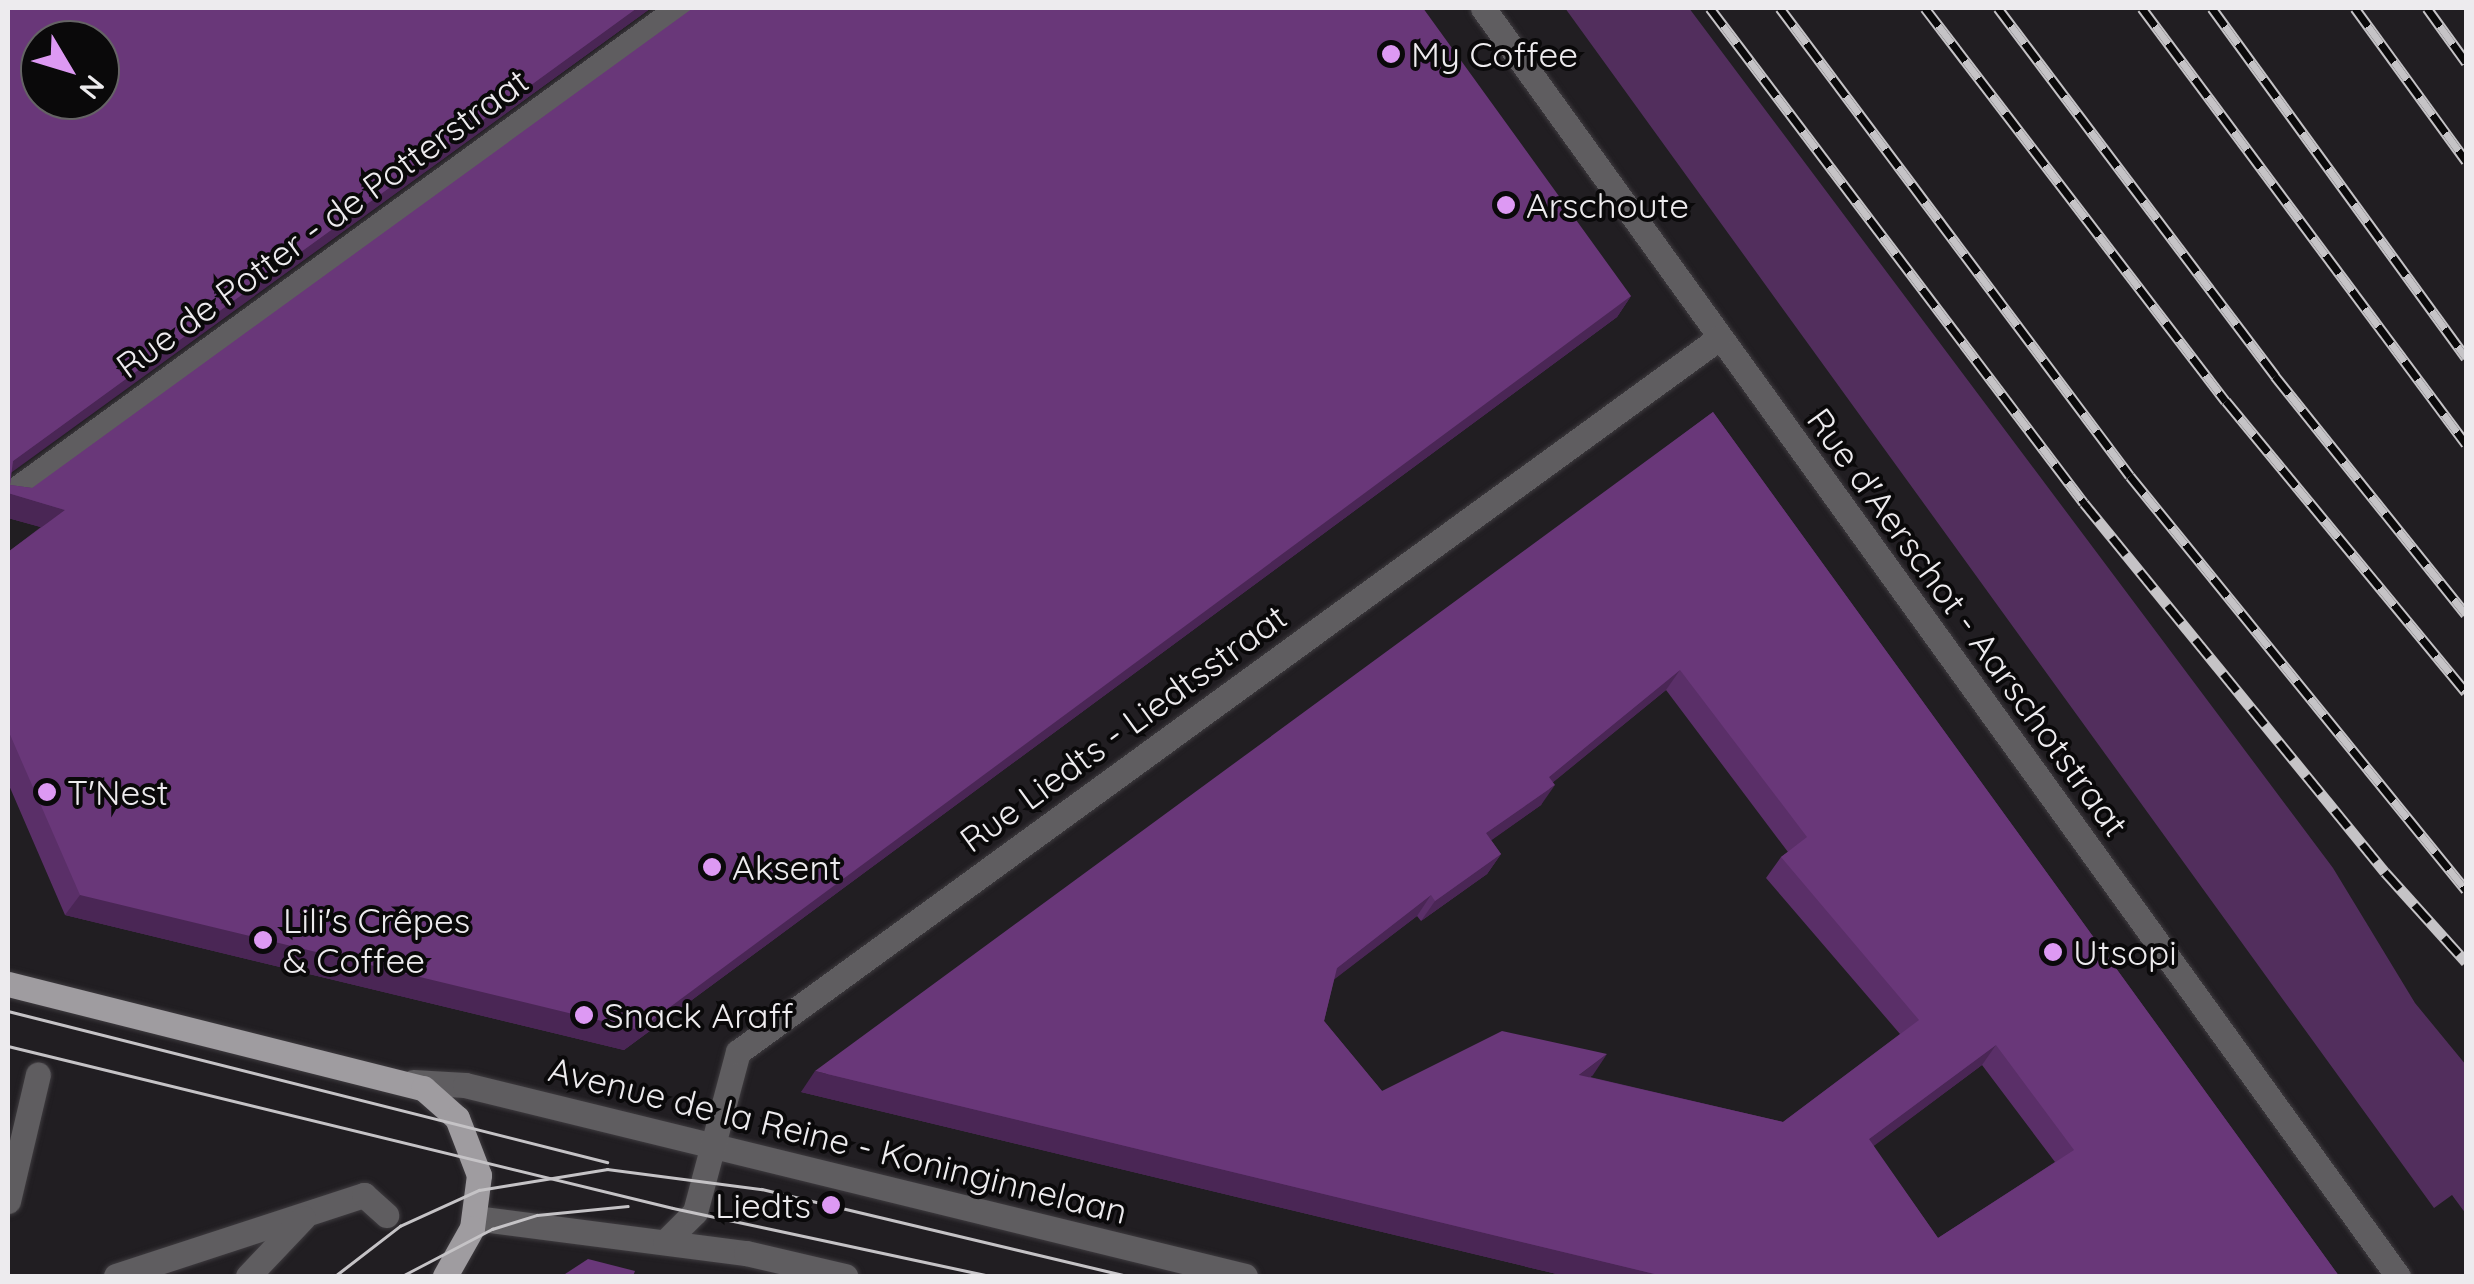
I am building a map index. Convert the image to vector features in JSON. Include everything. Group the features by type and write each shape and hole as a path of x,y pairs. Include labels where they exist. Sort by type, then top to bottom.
{"main road":[{"path":"8,984 413,1082 442,1101 468,1139 479,1175 475,1218 444,1276"}],"street":[{"name":"Rue de Potter - de Potterstraat","path":"8,496 678,8"},
{"name":"Rue d'Aerschot - Aarschotstraat","path":"1483,8 2398,1276"},
{"name":"Rue Liedts - Liedtsstraat","path":"665,1242 695,1212 738,1052 1719,338"},
{"path":"8,1201 38,1074"},
{"name":"Avenue de la Reine - Koninginnelaan","path":"413,1082 464,1085 1245,1276"},
{"path":"116,1276 364,1195 386,1215"},
{"path":"248,1276 306,1214"},
{"path":"475,1218 665,1242 846,1276"}],"shaded area":[{"path":"1565,8 1689,8 2333,868 2415,1003 2466,1065 2466,1214 2452,1195 2434,1208"}],"building":[{"path":"8,8 637,8 13,461 10,485 32,488 693,8 1423,8 1631,296 639,1030 80,895 8,730 8,552 65,510 8,493"},
{"path":"1713,412 2339,1276 1663,1276 815,1071","holes":["1680,670 1807,837 1781,857 1919,1020 1783,1122 1579,1075 1607,1054 1502,1031 1382,1091 1324,1021 1337,968 1431,895 1435,901 1501,854 1486,833 1555,785 1549,777","1996,1045 2074,1150 1938,1238 1869,1139"]},
{"path":"588,1259 635,1271 633,1276 562,1276"}],"tram line":[{"path":"8,1011 607,1162"},
{"path":"8,1046 673,1208 991,1276"},
{"path":"335,1276 400,1226 479,1190 607,1169 762,1189 1127,1276"},
{"path":"402,1276 492,1229 537,1215 628,1206"}],"railway":[{"path":"1710,8 2084,503 2385,872 2466,962"},
{"path":"1780,8 2130,476 2466,890"},
{"path":"1925,8 2226,401 2466,692"},
{"path":"1998,8 2275,376 2466,614"},
{"path":"2142,8 2466,444"},
{"path":"2212,8 2466,357"},
{"path":"2355,8 2466,161"},
{"path":"2427,8 2466,62"}],"place":[{"name":"My Coffee","path":"1391,54"},
{"name":"Arschoute","path":"1506,205"},
{"name":"T'Nest","path":"47,792"},
{"name":"Aksent","path":"712,867"},
{"name":"Lili's Crêpes & Coffee","path":"263,940"},
{"name":"Utsopi","path":"2053,952"},
{"name":"Snack Araff","path":"584,1015"},
{"name":"Liedts","path":"831,1205"}]}
